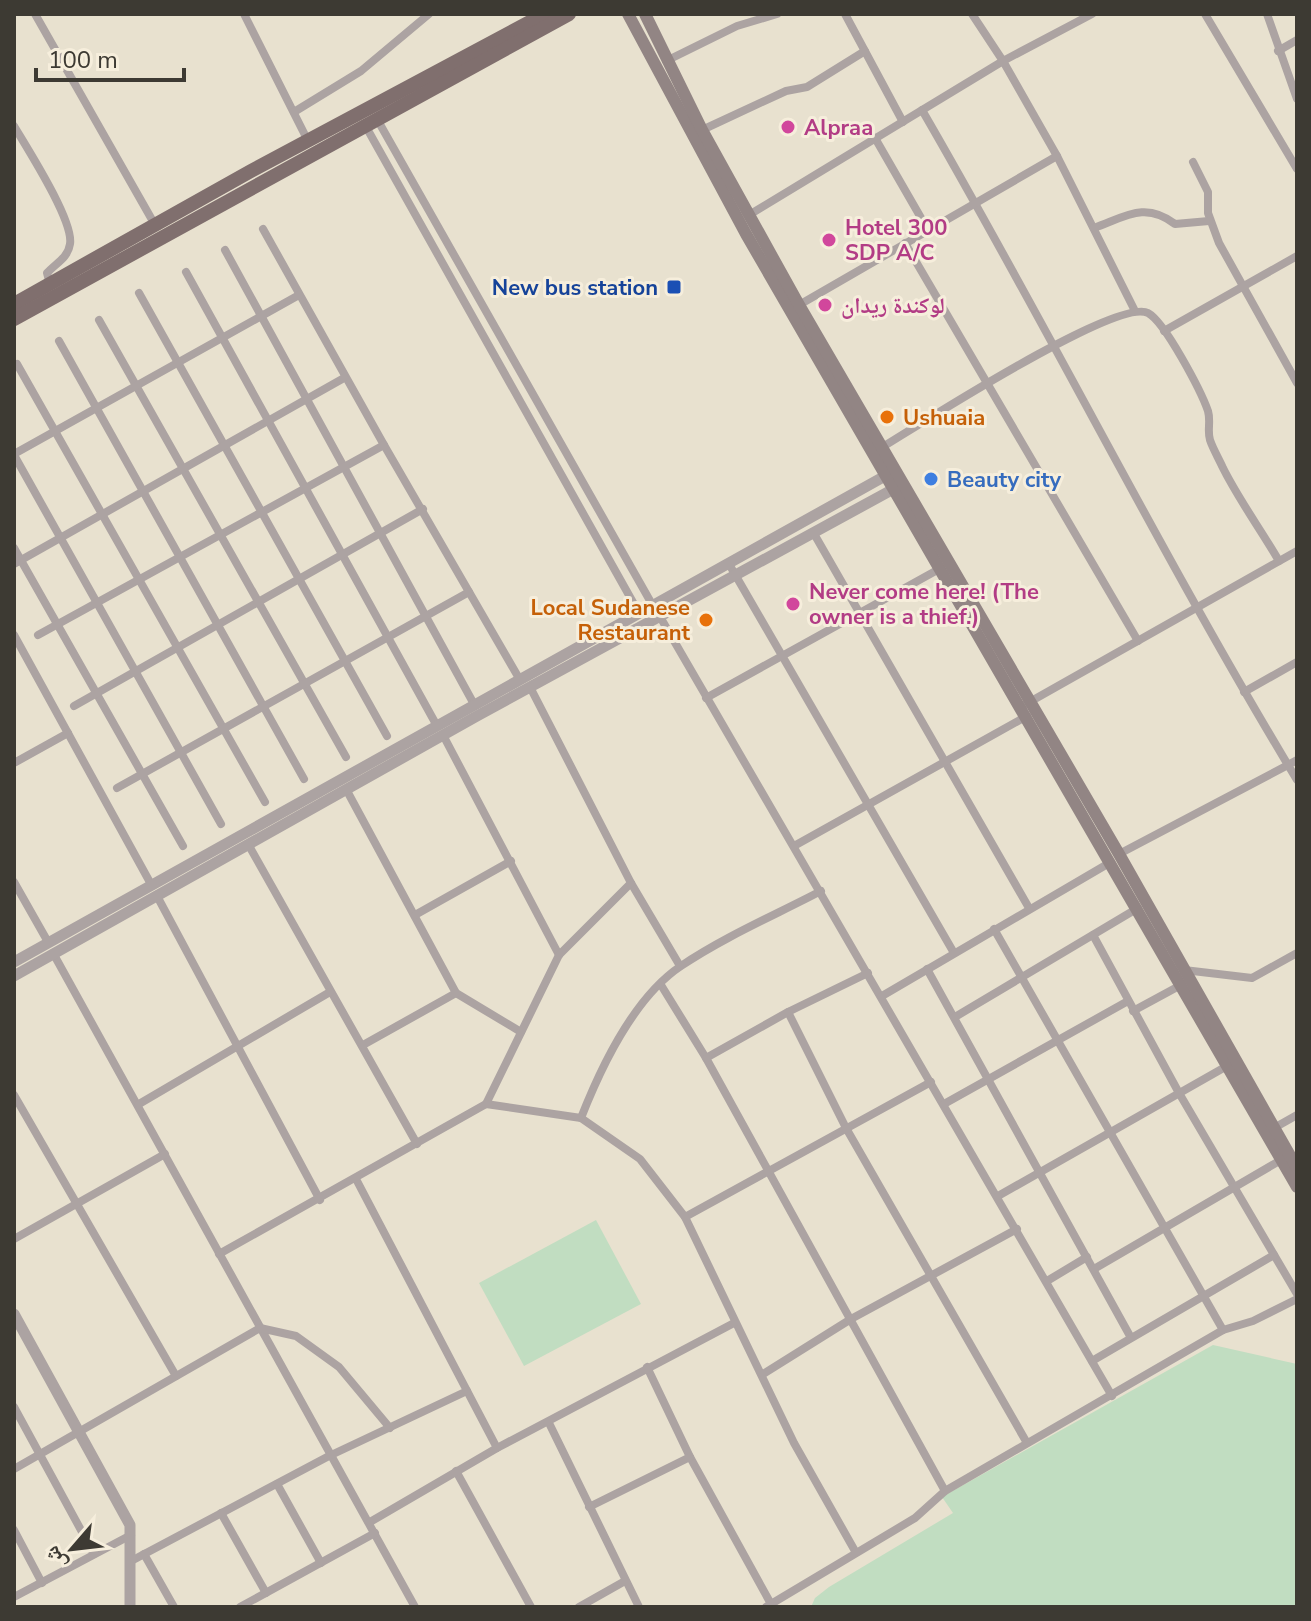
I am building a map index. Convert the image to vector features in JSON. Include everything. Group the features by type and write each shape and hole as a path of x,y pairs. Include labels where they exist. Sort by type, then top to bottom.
{"main road":[{"path":"14,319 53,290 155,225 545,14"},
{"path":"14,304 53,290 569,14"},
{"path":"628,14 746,234 891,473 1026,708"},
{"path":"645,14 702,130 881,448 891,473"},
{"path":"899,487 941,568 1184,970 1274,1128 1292,1163 1297,1187"},
{"path":"1115,858 1138,908 1227,1066 1292,1163"}],"street":[{"path":"35,14 155,225"},
{"path":"244,14 308,141"},
{"path":"294,112 361,71 429,14"},
{"path":"666,61 737,26 777,14"},
{"path":"845,14 903,122"},
{"path":"972,14 1003,61 1057,156 1134,309"},
{"path":"749,215 1003,61 1092,14"},
{"path":"1205,14 1297,169"},
{"path":"1267,14 1297,99"},
{"path":"1278,51 1297,40"},
{"path":"702,130 786,91 807,87 865,51"},
{"path":"922,110 977,202 1195,607 1297,780"},
{"path":"371,121 1112,1396"},
{"path":"371,121 639,613"},
{"path":"14,126 50,188 71,236 67,255 47,273 53,290"},
{"path":"875,138 928,230"},
{"path":"799,305 1057,156"},
{"path":"1193,162 1208,192 1209,221 1242,287 1297,383"},
{"path":"1094,228 1138,212 1154,211 1175,224 1209,221"},
{"path":"263,229 344,378 525,684 631,883 680,966"},
{"path":"905,243 1138,641"},
{"path":"225,250 341,467 475,706"},
{"path":"1164,331 1297,256"},
{"path":"186,272 511,861 559,955"},
{"path":"139,293 387,736"},
{"path":"221,824 14,454 299,295"},
{"path":"881,448 1054,346 1134,309 1149,314 1164,331 1206,407 1211,424 1209,437 1224,470 1279,561"},
{"path":"99,320 346,757"},
{"path":"59,341 266,706 304,779"},
{"path":"17,364 265,802"},
{"path":"17,562 344,378"},
{"path":"38,635 384,445"},
{"path":"553,459 566,452"},
{"path":"14,976 51,948 732,569 891,473"},
{"path":"732,569 813,532 899,487"},
{"path":"74,706 423,509"},
{"path":"813,532 1029,908"},
{"path":"14,548 17,562 59,624 183,846"},
{"path":"794,846 868,803 947,763 1026,708 1195,607 1279,561 1296,555"},
{"path":"706,698 941,568"},
{"path":"732,569 954,953"},
{"path":"117,788 469,592"},
{"path":"154,891 248,844 296,811 346,789 475,706 525,684 639,613 656,610"},
{"path":"14,635 320,1200"},
{"path":"1244,692 1297,662"},
{"path":"14,763 68,733"},
{"path":"882,996 1115,858 1297,760"},
{"path":"346,789 456,993 521,1032"},
{"path":"248,844 417,1144"},
{"path":"415,915 511,861"},
{"path":"14,882 415,1607"},
{"path":"219,1254 486,1104 559,955 631,883"},
{"path":"581,1118 603,1064 634,1016 680,966 821,891"},
{"path":"955,1017 1138,908"},
{"path":"994,929 1223,1330"},
{"path":"647,1367 690,1457 769,1606 855,1551 915,1518 945,1491 1223,1330 1253,1321 1297,1296 1179,1093 1093,935"},
{"path":"14,962 51,948"},
{"path":"1184,970 1252,978 1297,953"},
{"path":"927,969 1130,1336"},
{"path":"706,1058 788,1012 868,973"},
{"path":"661,985 706,1058 945,1491"},
{"path":"1133,1011 1181,985"},
{"path":"139,1104 330,992"},
{"path":"363,1045 456,993"},
{"path":"944,1104 1128,1001"},
{"path":"788,1012 846,1128 1027,1443"},
{"path":"998,1196 1227,1066"},
{"path":"685,1217 931,1082"},
{"path":"14,1095 176,1376"},
{"path":"486,1104 581,1118 619,1141 640,1159 685,1217 794,1443 855,1551"},
{"path":"1274,1128 1297,1115"},
{"path":"14,1239 165,1154"},
{"path":"1094,1269 1234,1188 1292,1163"},
{"path":"356,1179 497,1448"},
{"path":"763,1374 851,1319 1017,1229"},
{"path":"1092,1361 1130,1336 1274,1255"},
{"path":"1047,1281 1087,1257"},
{"path":"14,1314 124,1509 139,1557 174,1607"},
{"path":"370,1522 497,1448 734,1323"},
{"path":"14,1469 260,1328 296,1336 339,1367 390,1428"},
{"path":"139,1557 329,1456 467,1391"},
{"path":"14,1407 94,1554"},
{"path":"549,1423 639,1607"},
{"path":"589,1507 690,1457"},
{"path":"456,1471 531,1607"},
{"path":"277,1484 321,1563"},
{"path":"221,1513 266,1593"},
{"path":"14,1530 42,1583"},
{"path":"240,1607 375,1533"},
{"path":"14,1597 131,1535"},
{"path":"130,1607 139,1557"},
{"path":"579,1607 625,1581"}],"green space":[{"path":"596,1220 641,1304 524,1366 479,1283"},
{"path":"1213,1345 1297,1364 1297,1607 811,1607 815,1598 829,1587 953,1513 942,1497"}],"place":[{"name":"Alpraa","path":"788,127"},
{"name":"Hotel 300 SDP A/C","path":"829,240"},
{"name":"New bus station","path":"674,287"},
{"name":"لوكندة ريدان","path":"825,305"},
{"name":"Ushuaia","path":"887,417"},
{"name":"Beauty city","path":"931,479"},
{"name":"Never come here! (The owner is a thief.)","path":"793,604"},
{"name":"Local Sudanese Restaurant","path":"706,620"}]}
